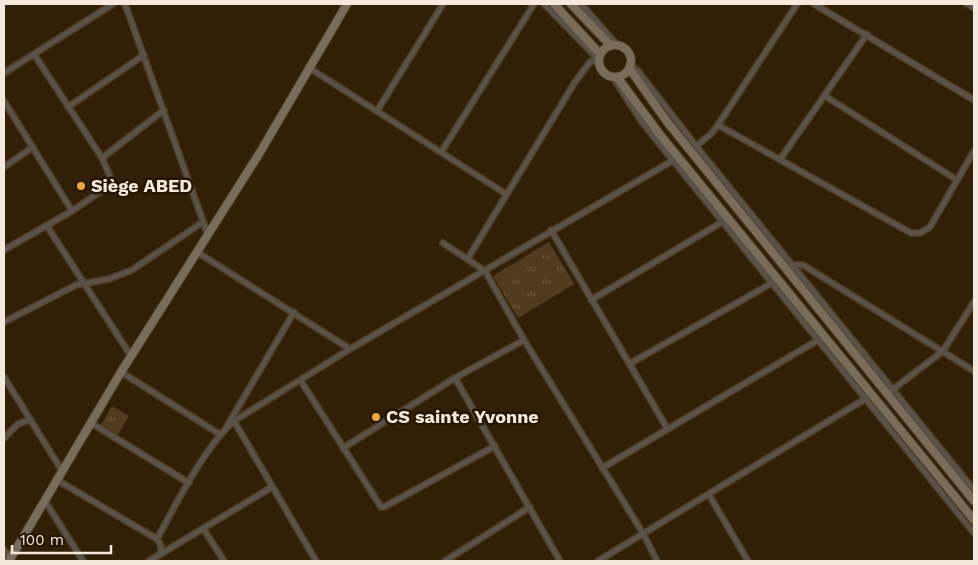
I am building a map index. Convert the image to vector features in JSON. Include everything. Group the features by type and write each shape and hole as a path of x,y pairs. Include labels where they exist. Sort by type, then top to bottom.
{"main road":[{"path":"10,560 121,372 258,154 347,4"},
{"path":"554,4 599,56 601,70 615,77 974,520"},
{"path":"571,4 613,45 628,51 630,66 668,123 974,500"},
{"path":"599,56 613,45"},
{"path":"615,77 623,75 630,66"}],"street":[{"path":"4,73 113,4"},
{"path":"125,4 208,235"},
{"path":"377,111 443,4"},
{"path":"442,151 534,4"},
{"path":"468,258 575,82 590,62 599,56 544,4"},
{"path":"580,4 613,45"},
{"path":"696,146 711,134 718,125 797,4"},
{"path":"814,4 867,34 974,100"},
{"path":"967,4 974,8"},
{"path":"781,158 867,34"},
{"path":"4,250 47,226 113,183 102,158 34,54"},
{"path":"68,107 144,55"},
{"path":"630,66 641,75 892,390 973,487"},
{"path":"308,67 442,151 506,194"},
{"path":"615,77 641,121 672,161 974,533"},
{"path":"825,96 957,180"},
{"path":"4,100 72,210"},
{"path":"102,158 164,110"},
{"path":"718,125 781,158 911,233 920,234 930,227 974,151"},
{"path":"4,167 33,147"},
{"path":"226,428 234,421 350,349 672,161"},
{"path":"4,322 60,292 83,284 109,279 132,270 203,222"},
{"path":"591,300 722,222"},
{"path":"47,226 131,356"},
{"path":"551,230 667,428"},
{"path":"444,243 485,271 524,340 644,535 657,561"},
{"path":"197,252 350,349"},
{"path":"793,265 802,265 974,371"},
{"path":"629,364 772,283"},
{"path":"892,390 943,351 974,302"},
{"path":"157,538 189,482 226,428 294,312"},
{"path":"343,448 455,378 524,340"},
{"path":"602,468 818,340"},
{"path":"121,372 221,435"},
{"path":"4,377 62,471"},
{"path":"455,378 560,561"},
{"path":"301,381 378,505 384,507 495,446"},
{"path":"598,561 644,535 865,399"},
{"path":"4,438 18,424 29,420"},
{"path":"234,421 316,561"},
{"path":"91,423 189,482"},
{"path":"57,480 157,538 161,546 161,554"},
{"path":"152,561 272,487"},
{"path":"709,495 748,561"},
{"path":"45,501 83,561"},
{"path":"445,561 530,507"},
{"path":"203,528 224,561"},
{"path":"4,550 10,560"}],"green space":[{"path":"549,242 574,284 518,318 493,276"},
{"path":"112,406 129,416 118,435 101,425"}],"place":[{"name":"Siège ABED","path":"81,186"},
{"name":"CS sainte Yvonne","path":"376,417"}]}
